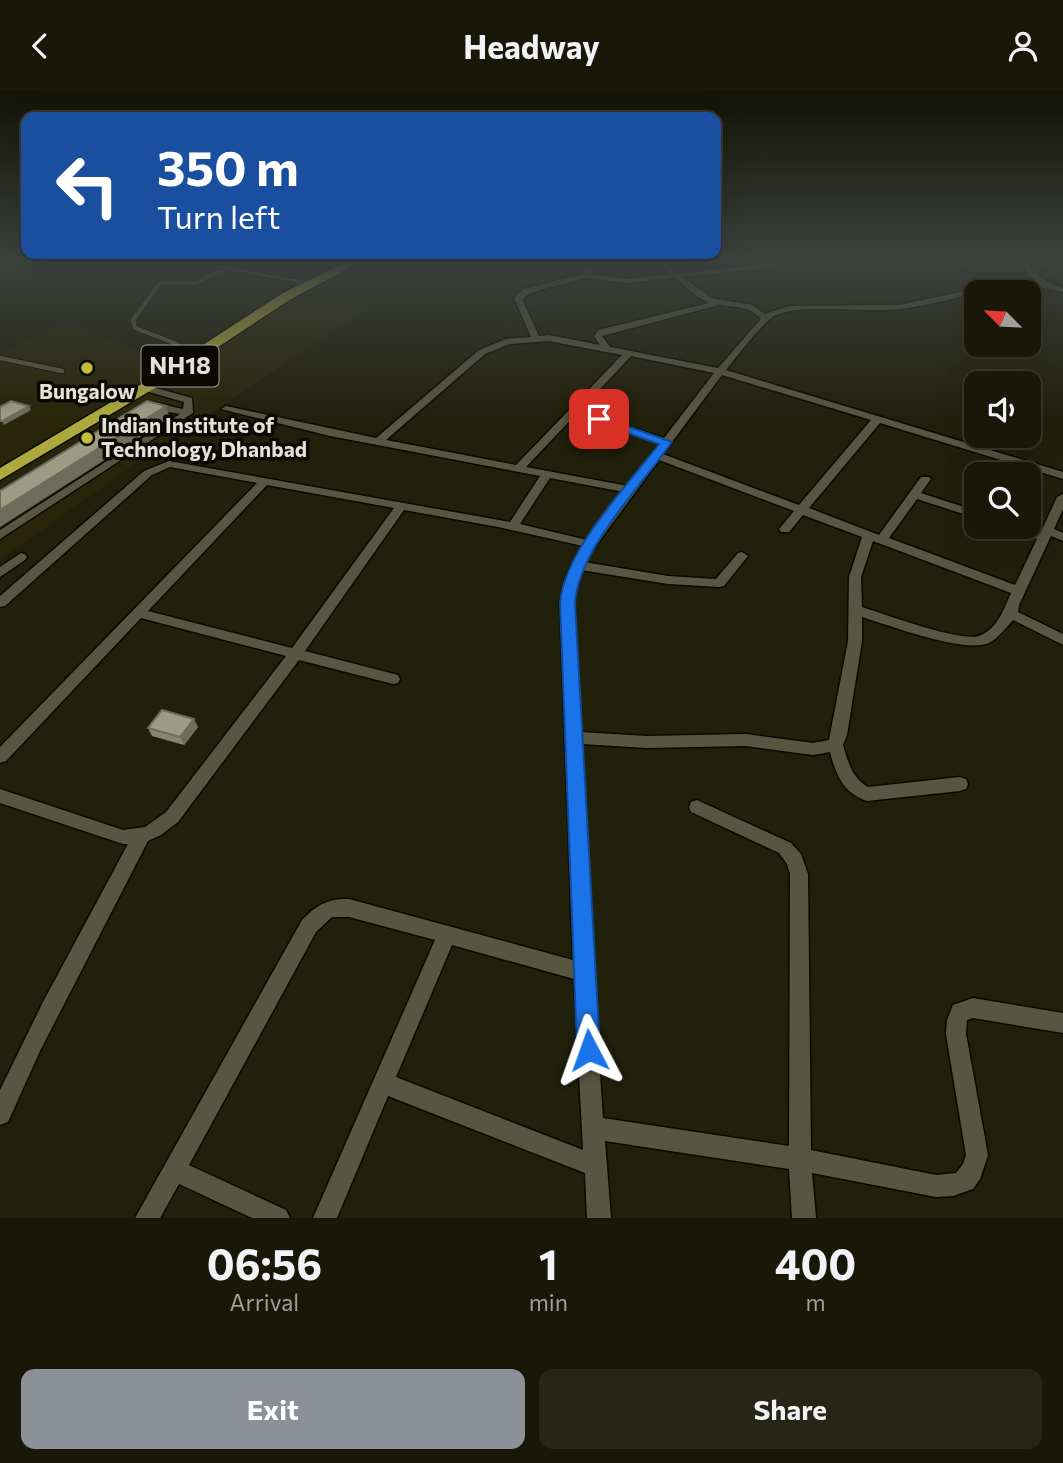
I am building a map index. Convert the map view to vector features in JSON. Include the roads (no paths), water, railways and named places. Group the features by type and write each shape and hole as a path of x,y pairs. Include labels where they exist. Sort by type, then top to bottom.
{"highway":[{"name":"NH18","path":"0,465 189,352 249,312"},
{"name":"NH18","path":"0,475 145,388 264,312"}],"street":[{"path":"524,312 535,337"},
{"path":"606,348 598,336 601,332 690,312"},
{"path":"759,312 764,319"},
{"path":"599,1218 583,972 567,603 569,584 576,565 628,489 720,371 764,319 782,312"},
{"path":"378,442 482,352 509,341 535,337 630,352 720,371 1063,476"},
{"path":"520,467 630,352"},
{"path":"145,388 189,400 188,413"},
{"path":"583,403 604,422 666,442"},
{"path":"140,412 152,405 188,413"},
{"path":"226,409 378,442 628,489"},
{"path":"0,535 188,413"},
{"path":"785,529 877,420"},
{"path":"655,455 1018,591"},
{"path":"0,603 118,498 159,467 181,464 513,526 590,544"},
{"path":"513,526 547,473"},
{"path":"925,478 875,539 855,577 852,661 835,745 849,784 857,791 867,794 960,784"},
{"path":"0,757 266,480"},
{"path":"914,494 964,511"},
{"path":"855,610 950,638 978,642 985,640 1011,614 1018,591 1063,497"},
{"path":"0,796 123,837 141,837 158,830 172,817 296,653 402,505"},
{"path":"1041,533 1063,537"},
{"path":"576,565 668,580 719,583 742,556"},
{"path":"0,573 21,557"},
{"path":"139,613 393,679"},
{"path":"1011,614 1063,640"},
{"path":"574,738 647,742 746,740 813,748 835,745"},
{"path":"697,807 785,849 795,860 799,874 800,1159 804,1218"},
{"path":"0,1114 44,1021 90,939 141,837"},
{"path":"147,1218 309,926 320,913 332,906 349,908 583,972"},
{"path":"326,1218 447,934"},
{"path":"594,1128 800,1159 936,1186 957,1186 973,1174 977,1154 957,1034 957,1020 961,1012 973,1008 1063,1023"},
{"path":"383,1083 596,1166"},
{"path":"175,1170 278,1218"}],"lane":[{"path":"139,312 133,320 135,328 181,344 189,352"},
{"path":"0,358 62,371"}],"place":[{"name":"Bungalow","path":"87,368"},
{"name":"Indian Institute of Technology, Dhanbad","path":"87,438"}]}
